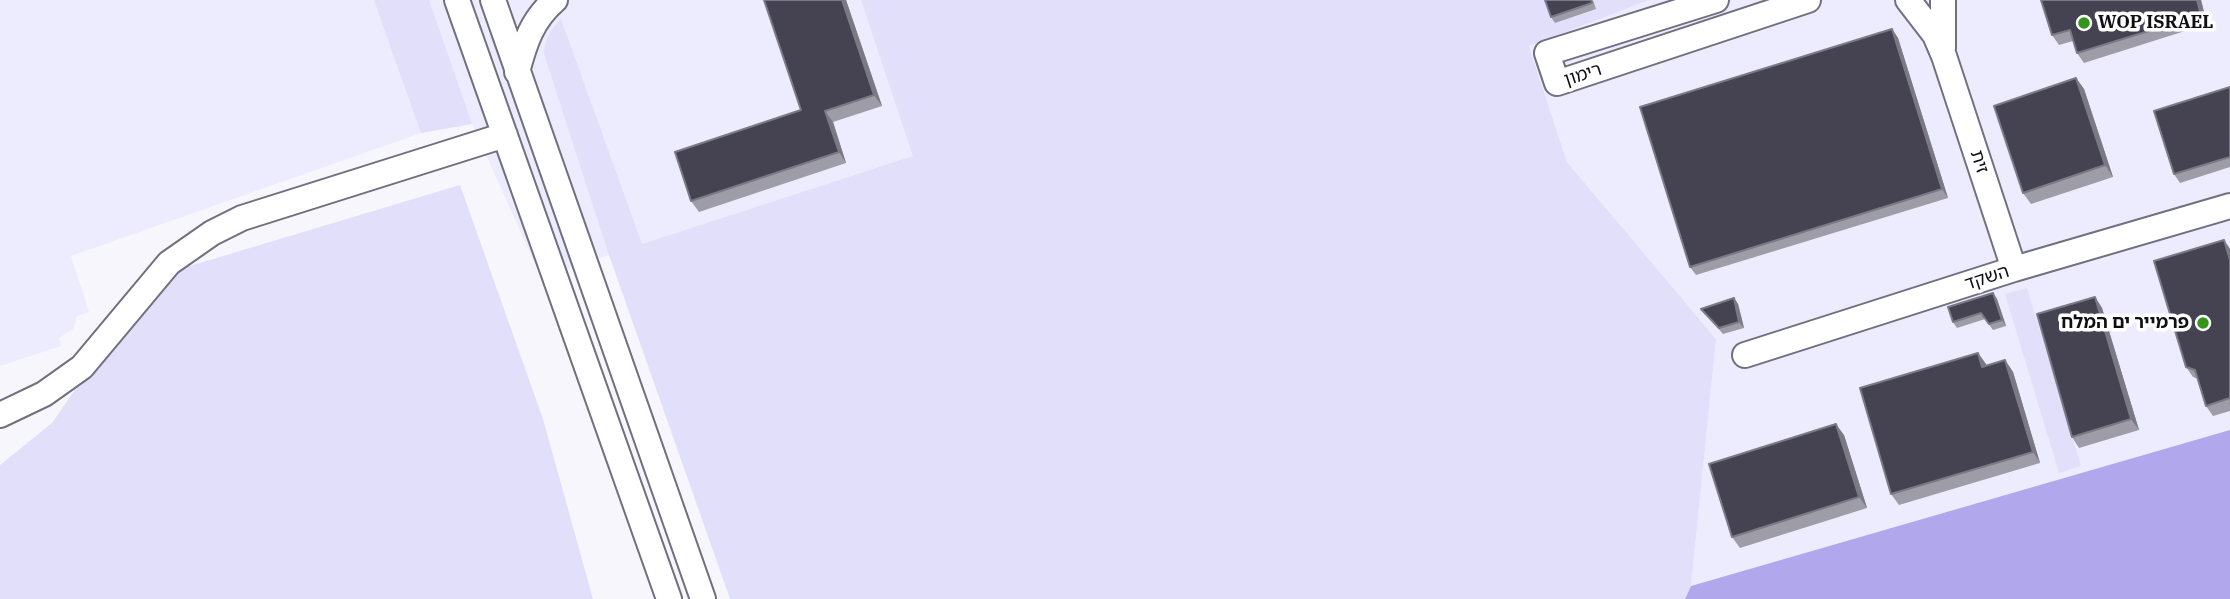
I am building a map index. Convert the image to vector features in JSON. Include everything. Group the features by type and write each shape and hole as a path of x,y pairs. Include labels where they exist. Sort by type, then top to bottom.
{"street":[{"path":"457,0 668,599"},
{"path":"493,0 703,599"},
{"path":"517,72 530,30 537,17 555,0"},
{"name":"רימון","path":"1716,0 1547,53 1557,83 1808,0"},
{"name":"זית","path":"1908,0 1934,35 1944,56 2014,269"},
{"name":"זית","path":"1943,0 1944,56"},
{"path":"0,415 44,394 82,367 169,263 212,233 242,218 505,135"},
{"name":"השקד","path":"1745,355 2014,269 2230,206"}],"shaded area":[{"path":"0,0 861,0 914,156 541,277 472,124 421,133 71,256 89,312 77,316 73,329 59,338 61,346 0,366"},
{"path":"374,0 429,0 472,124 421,133"},
{"path":"861,0 1649,0 1529,46 1567,162 1716,339 1691,586 1685,599 730,599 609,255 544,54 546,44 551,31 561,19 642,244 913,156"},
{"path":"1649,0 2230,0 2230,430 1691,586 1716,339 1567,162 1529,45"},
{"path":"460,185 543,419 593,599 0,599 0,465 52,423 153,277"},
{"path":"2027,288 2081,466 2059,473 2005,294"},
{"path":"2230,430 2230,599 1685,599 1691,586"}],"building":[{"path":"764,0 842,0 874,95 825,111 839,152 691,201 675,152 801,110"},
{"path":"1545,0 1591,0 1592,3 1551,17"},
{"path":"2041,0 2197,0 2201,15 2077,53 2070,30 2052,35"},
{"path":"1892,29 1942,189 1690,267 1640,107"},
{"path":"2076,78 2105,165 2023,193 1994,106"},
{"path":"2230,87 2230,157 2174,174 2154,111"},
{"name":"פרמייר ים המלח","path":"2224,240 2230,260 2230,398 2206,406 2195,370 2186,367 2154,261"},
{"path":"1993,293 2002,320 1989,324 1981,313 1953,322 1948,307"},
{"path":"2095,297 2131,419 2072,437 2037,314"},
{"path":"1734,298 1739,322 1719,328 1701,309"},
{"path":"1978,353 1982,367 2005,360 2033,452 1891,494 1860,388"},
{"path":"1836,424 1859,497 1732,537 1709,464"}],"place":[{"name":"WOP ISRAEL","path":"2084,23"},
{"name":"פרמייר ים המלח","path":"2203,323"}]}
